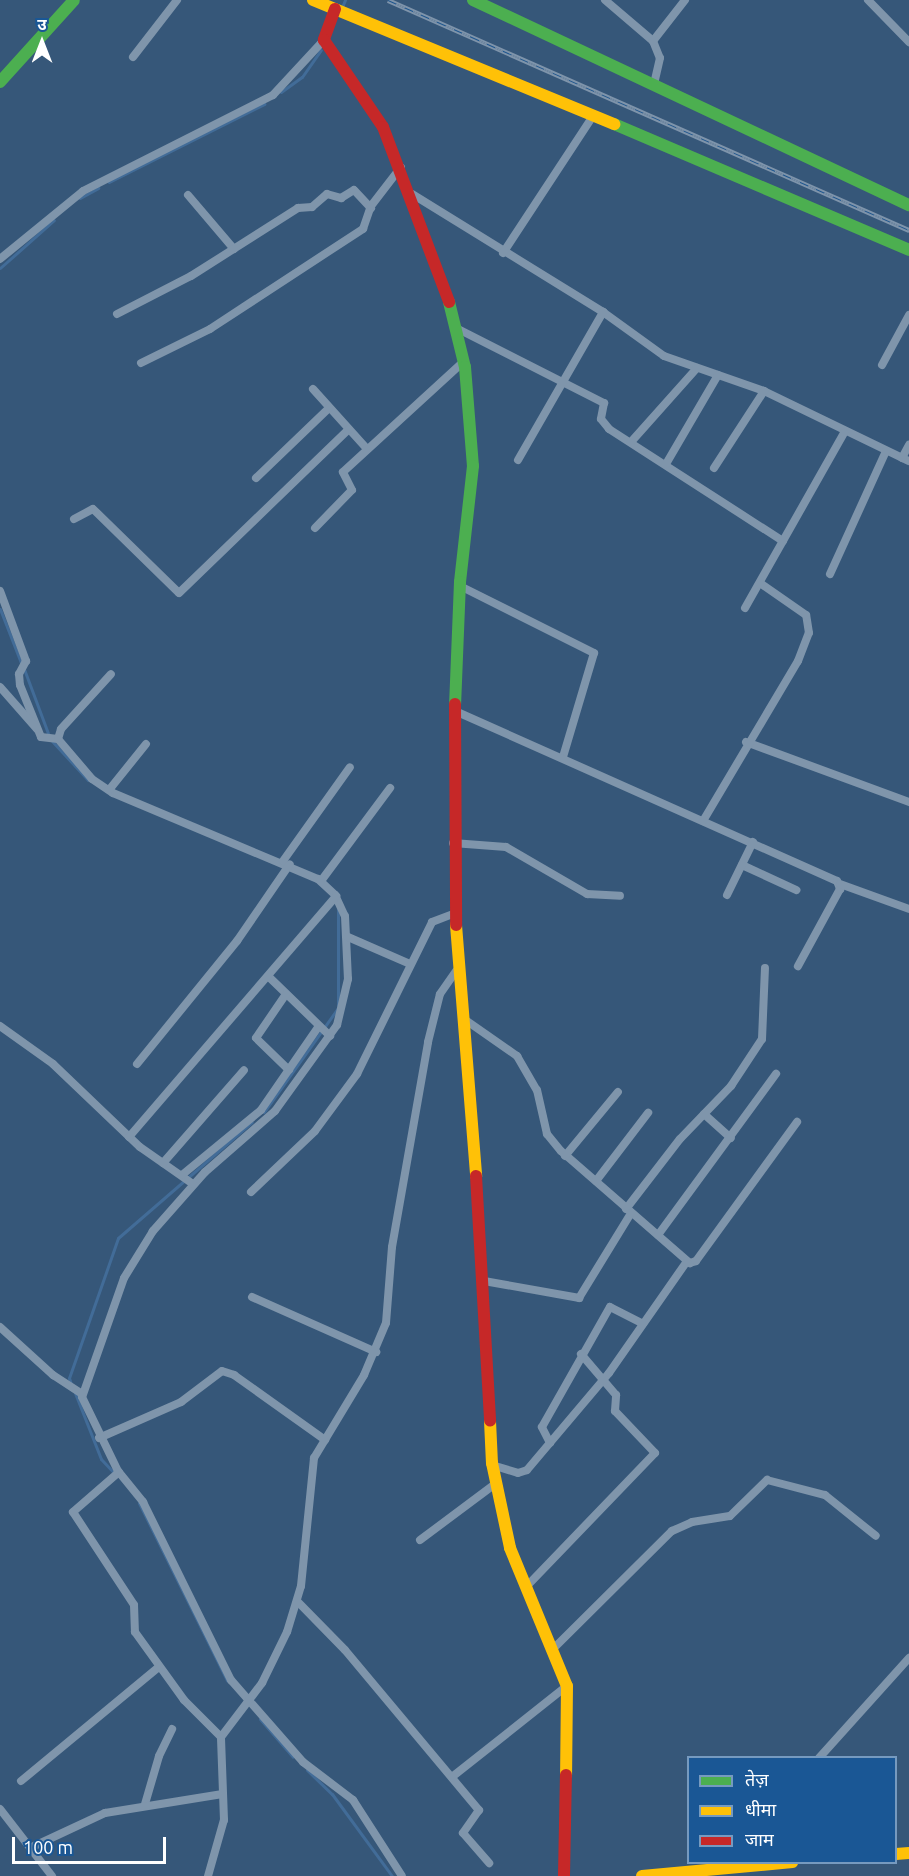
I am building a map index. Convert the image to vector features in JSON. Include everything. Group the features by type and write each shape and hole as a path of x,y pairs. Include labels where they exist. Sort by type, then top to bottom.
{"street":[{"path":"0,82 74,0"},
{"path":"133,57 177,0"},
{"path":"313,0 909,250"},
{"path":"473,0 909,205"},
{"path":"605,0 652,41 660,58 654,85"},
{"path":"652,41 685,0"},
{"path":"868,0 909,42"},
{"path":"0,259 83,191 273,95 324,40 335,9"},
{"path":"324,40 383,127 401,167 458,329 464,361 473,466 460,586 455,711 453,914 456,971 464,1019 484,1281 492,1465 502,1520 526,1587 554,1648 567,1686 564,1876"},
{"path":"504,253 592,116"},
{"path":"141,363 210,329 304,270 363,229 371,208 401,167"},
{"path":"117,314 327,194 341,198 354,190 371,208"},
{"path":"411,193 504,253 603,312 657,351 697,368 765,391 844,433 906,460 909,445"},
{"path":"188,195 234,249"},
{"path":"518,460 564,384 603,312"},
{"path":"882,365 909,315"},
{"path":"458,329 605,404 601,421 783,541"},
{"path":"315,528 351,491 342,473 464,361"},
{"path":"631,442 697,368"},
{"path":"666,464 718,375"},
{"path":"313,389 367,449"},
{"path":"714,468 765,391"},
{"path":"256,478 329,408"},
{"path":"74,519 93,509 179,593 348,430"},
{"path":"745,608 844,433"},
{"path":"830,574 886,452"},
{"path":"703,820 747,742 798,661 809,625 806,615 760,583"},
{"path":"460,586 594,653 563,757"},
{"path":"0,591 23,668 20,685 38,729"},
{"path":"57,738 61,729 111,674"},
{"path":"0,687 46,738 57,738 92,779 109,790 321,881 334,898 348,938 346,1000 324,1030 289,1070 261,1110 188,1180 124,1278 77,1391"},
{"path":"455,711 753,842 840,884 909,909"},
{"path":"747,742 909,802"},
{"path":"109,790 146,744"},
{"path":"136,1064 237,941 350,766"},
{"path":"321,881 390,788"},
{"path":"727,895 753,842"},
{"path":"453,843 511,849 587,894 620,896"},
{"path":"742,865 796,891"},
{"path":"798,966 840,884"},
{"path":"129,1137 269,977 334,898"},
{"path":"251,1192 315,1131 357,1074 434,919 453,914"},
{"path":"348,938 410,964"},
{"path":"484,1281 579,1298 629,1211 704,1114 731,1086 762,1039 765,968"},
{"path":"208,1876 222,1826 221,1737 262,1683 298,1602 310,1474 325,1440 376,1352 388,1309 392,1247 428,1042 440,994 456,971"},
{"path":"269,977 324,1030"},
{"path":"286,994 256,1038 289,1070"},
{"path":"464,1019 517,1056 537,1090 547,1134 565,1156 687,1261 696,1261 797,1122"},
{"path":"0,1026 53,1064 129,1137 188,1180"},
{"path":"188,1180 275,1111 324,1030"},
{"path":"162,1163 244,1071"},
{"path":"658,1235 776,1074"},
{"path":"565,1156 618,1092"},
{"path":"596,1181 648,1113"},
{"path":"704,1114 731,1138"},
{"path":"492,1465 522,1472 550,1443 604,1379 687,1261"},
{"path":"252,1297 376,1352"},
{"path":"550,1443 542,1426 611,1305 643,1324"},
{"path":"0,1327 77,1391 115,1475 143,1502 229,1677 247,1701 303,1762 353,1800 402,1876"},
{"path":"526,1587 655,1453 615,1411 617,1397 581,1354"},
{"path":"99,1438 181,1402 222,1371 234,1375 325,1440"},
{"path":"115,1475 73,1512 134,1605 135,1632 194,1713 221,1737"},
{"path":"554,1648 672,1531 692,1522 730,1516 767,1480 825,1495 876,1536"},
{"path":"420,1540 495,1484"},
{"path":"298,1602 480,1812 463,1833 489,1863"},
{"path":"821,1756 909,1658"},
{"path":"21,1781 159,1667"},
{"path":"452,1777 567,1686"},
{"path":"146,1804 155,1765 172,1729"},
{"path":"30,1848 76,1823 146,1804 222,1794"},
{"path":"0,1809 52,1876"},
{"path":"642,1876 728,1866 771,1864"}],"waterway":[{"path":"342,7 345,0"},
{"path":"281,92 302,77 321,50"},
{"path":"109,182 264,104"},
{"path":"80,198 98,188"},
{"path":"0,268 54,220"},
{"path":"0,609 21,663"},
{"path":"24,669 49,736"},
{"path":"52,741 88,780"},
{"path":"264,1112 338,1008 338,909"},
{"path":"71,1384 69,1378 118,1238 252,1122"},
{"path":"75,1393 101,1459 116,1475"},
{"path":"139,1503 227,1680"},
{"path":"260,1719 293,1757"},
{"path":"307,1770 332,1794 392,1876"}],"railway":[{"path":"388,0 909,230"}],"traffic: fast":[{"path":"0,82 74,0"},
{"path":"473,0 909,205"},
{"path":"614,124 909,250"},
{"path":"449,302 465,367 473,466 460,582 455,704"}],"traffic: slow":[{"path":"313,0 614,124"},
{"path":"456,925 476,1176"},
{"path":"490,1421 492,1463 510,1548 567,1686 566,1775"},
{"path":"897,1854 909,1853"},
{"path":"642,1876 771,1864"}],"traffic: jam":[{"path":"335,9 324,40 383,127 449,302"},
{"path":"455,704 456,925"},
{"path":"476,1176 490,1421"},
{"path":"564,1876 566,1775"}]}
